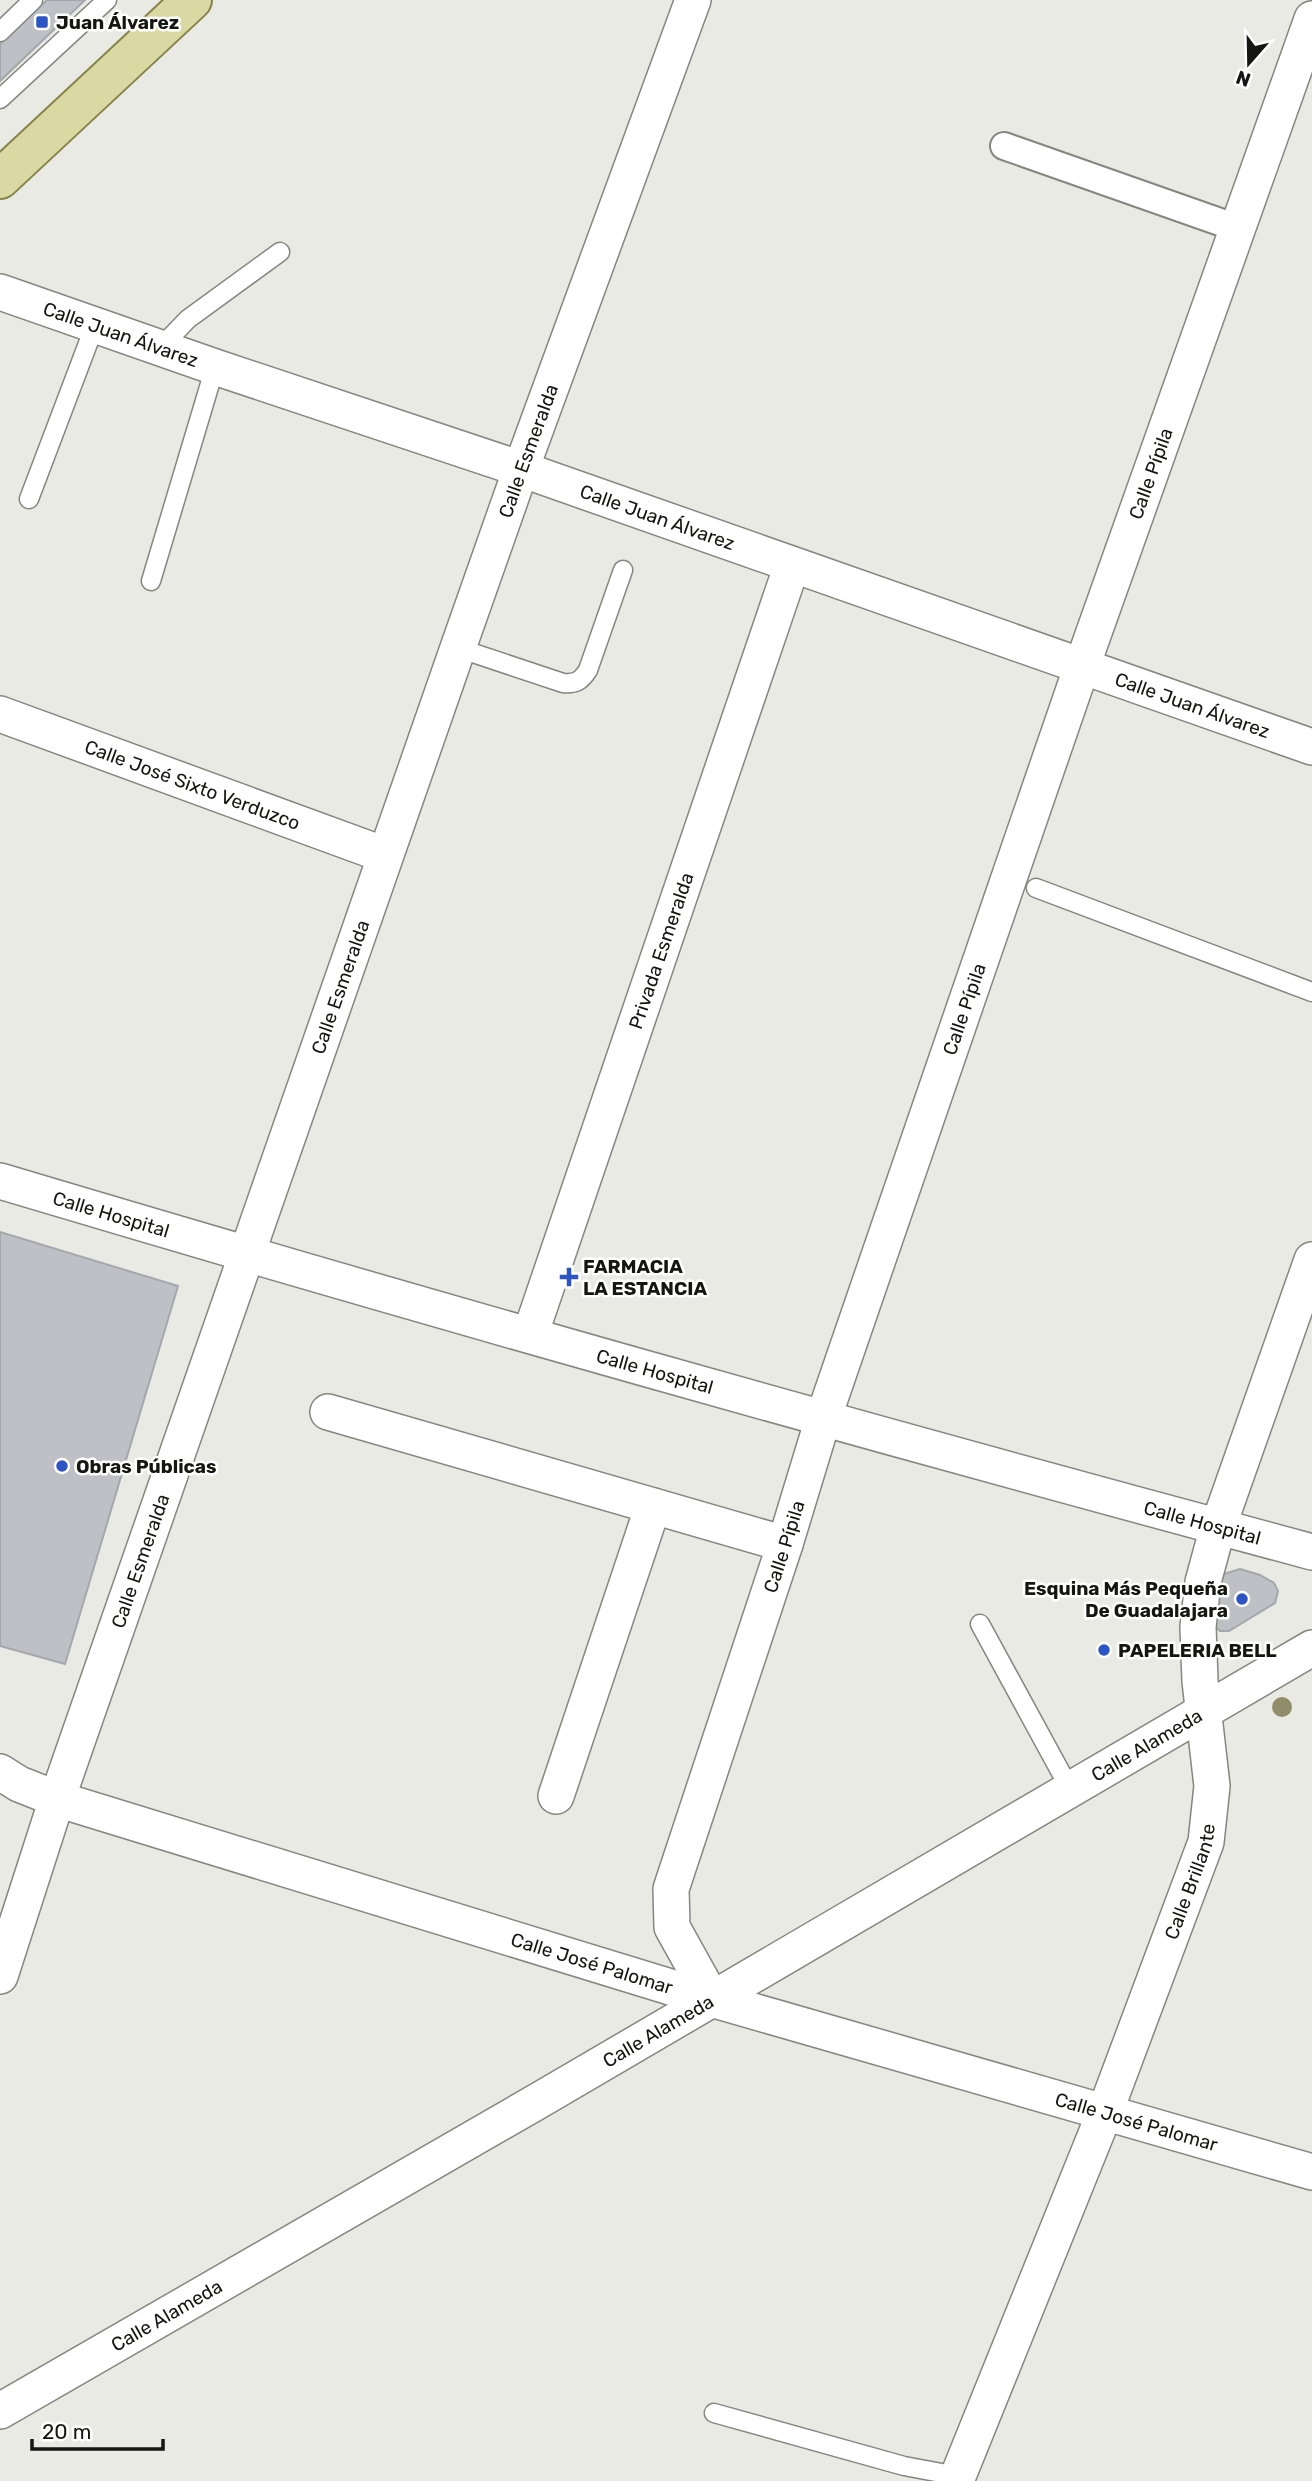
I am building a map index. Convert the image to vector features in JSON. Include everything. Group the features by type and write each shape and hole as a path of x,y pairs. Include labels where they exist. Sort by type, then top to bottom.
{"main road":[{"path":"0,179 192,0"}],"street":[{"name":"Calle Esmeralda","path":"0,1976 57,1799 385,855 521,469 693,0"},
{"name":"Calle Pípila","path":"712,1998 672,1927 671,1889 824,1419 1082,666 1312,19"},
{"path":"1004,146 1237,229"},
{"name":"Calle Juan Álvarez","path":"0,292 521,469 1312,747"},
{"name":"Privada Esmeralda","path":"530,1335 792,565"},
{"name":"Calle José Sixto Verduzco","path":"0,713 385,855"},
{"name":"Calle Hospital","path":"0,1181 247,1255 824,1419 1312,1552"},
{"name":"Calle Brillante","path":"957,2478 1105,2112 1206,1842 1212,1786 1198,1627 1203,1582 1218,1527 1312,1261"},
{"path":"328,1412 785,1544"},
{"path":"556,1796 653,1506"},
{"name":"Calle Alameda","path":"0,2411 1071,1791 1312,1648"},
{"name":"Calle José Palomar","path":"0,1772 19,1784 57,1799 712,1998 1312,2172"}],"lane":[{"path":"0,32 33,0"},
{"path":"0,99 107,0"},
{"path":"160,348 188,319 280,252"},
{"path":"29,499 95,325"},
{"path":"151,581 215,367"},
{"path":"458,648 573,684 583,679 588,670 623,569"},
{"path":"1035,888 1312,992"},
{"path":"980,1624 1071,1791"},
{"path":"714,2413 904,2466 957,2478"}],"building":[{"name":"Juan Álvarez","path":"47,0 85,0 0,81 0,44"},
{"name":"Obras Públicas","path":"0,1232 178,1286 65,1664 0,1646"},
{"name":"Esquina Más Pequeña De Guadalajara","path":"1240,1569 1274,1583 1278,1591 1275,1603 1229,1631 1220,1631 1212,1624 1220,1575"}],"place":[{"name":"Juan Álvarez","path":"42,22"},
{"name":"FARMACIA LA ESTANCIA","path":"569,1277"},
{"name":"Obras Públicas","path":"62,1466"},
{"name":"Esquina Más Pequeña De Guadalajara","path":"1242,1599"},
{"name":"PAPELERIA BELL","path":"1104,1650"}]}
